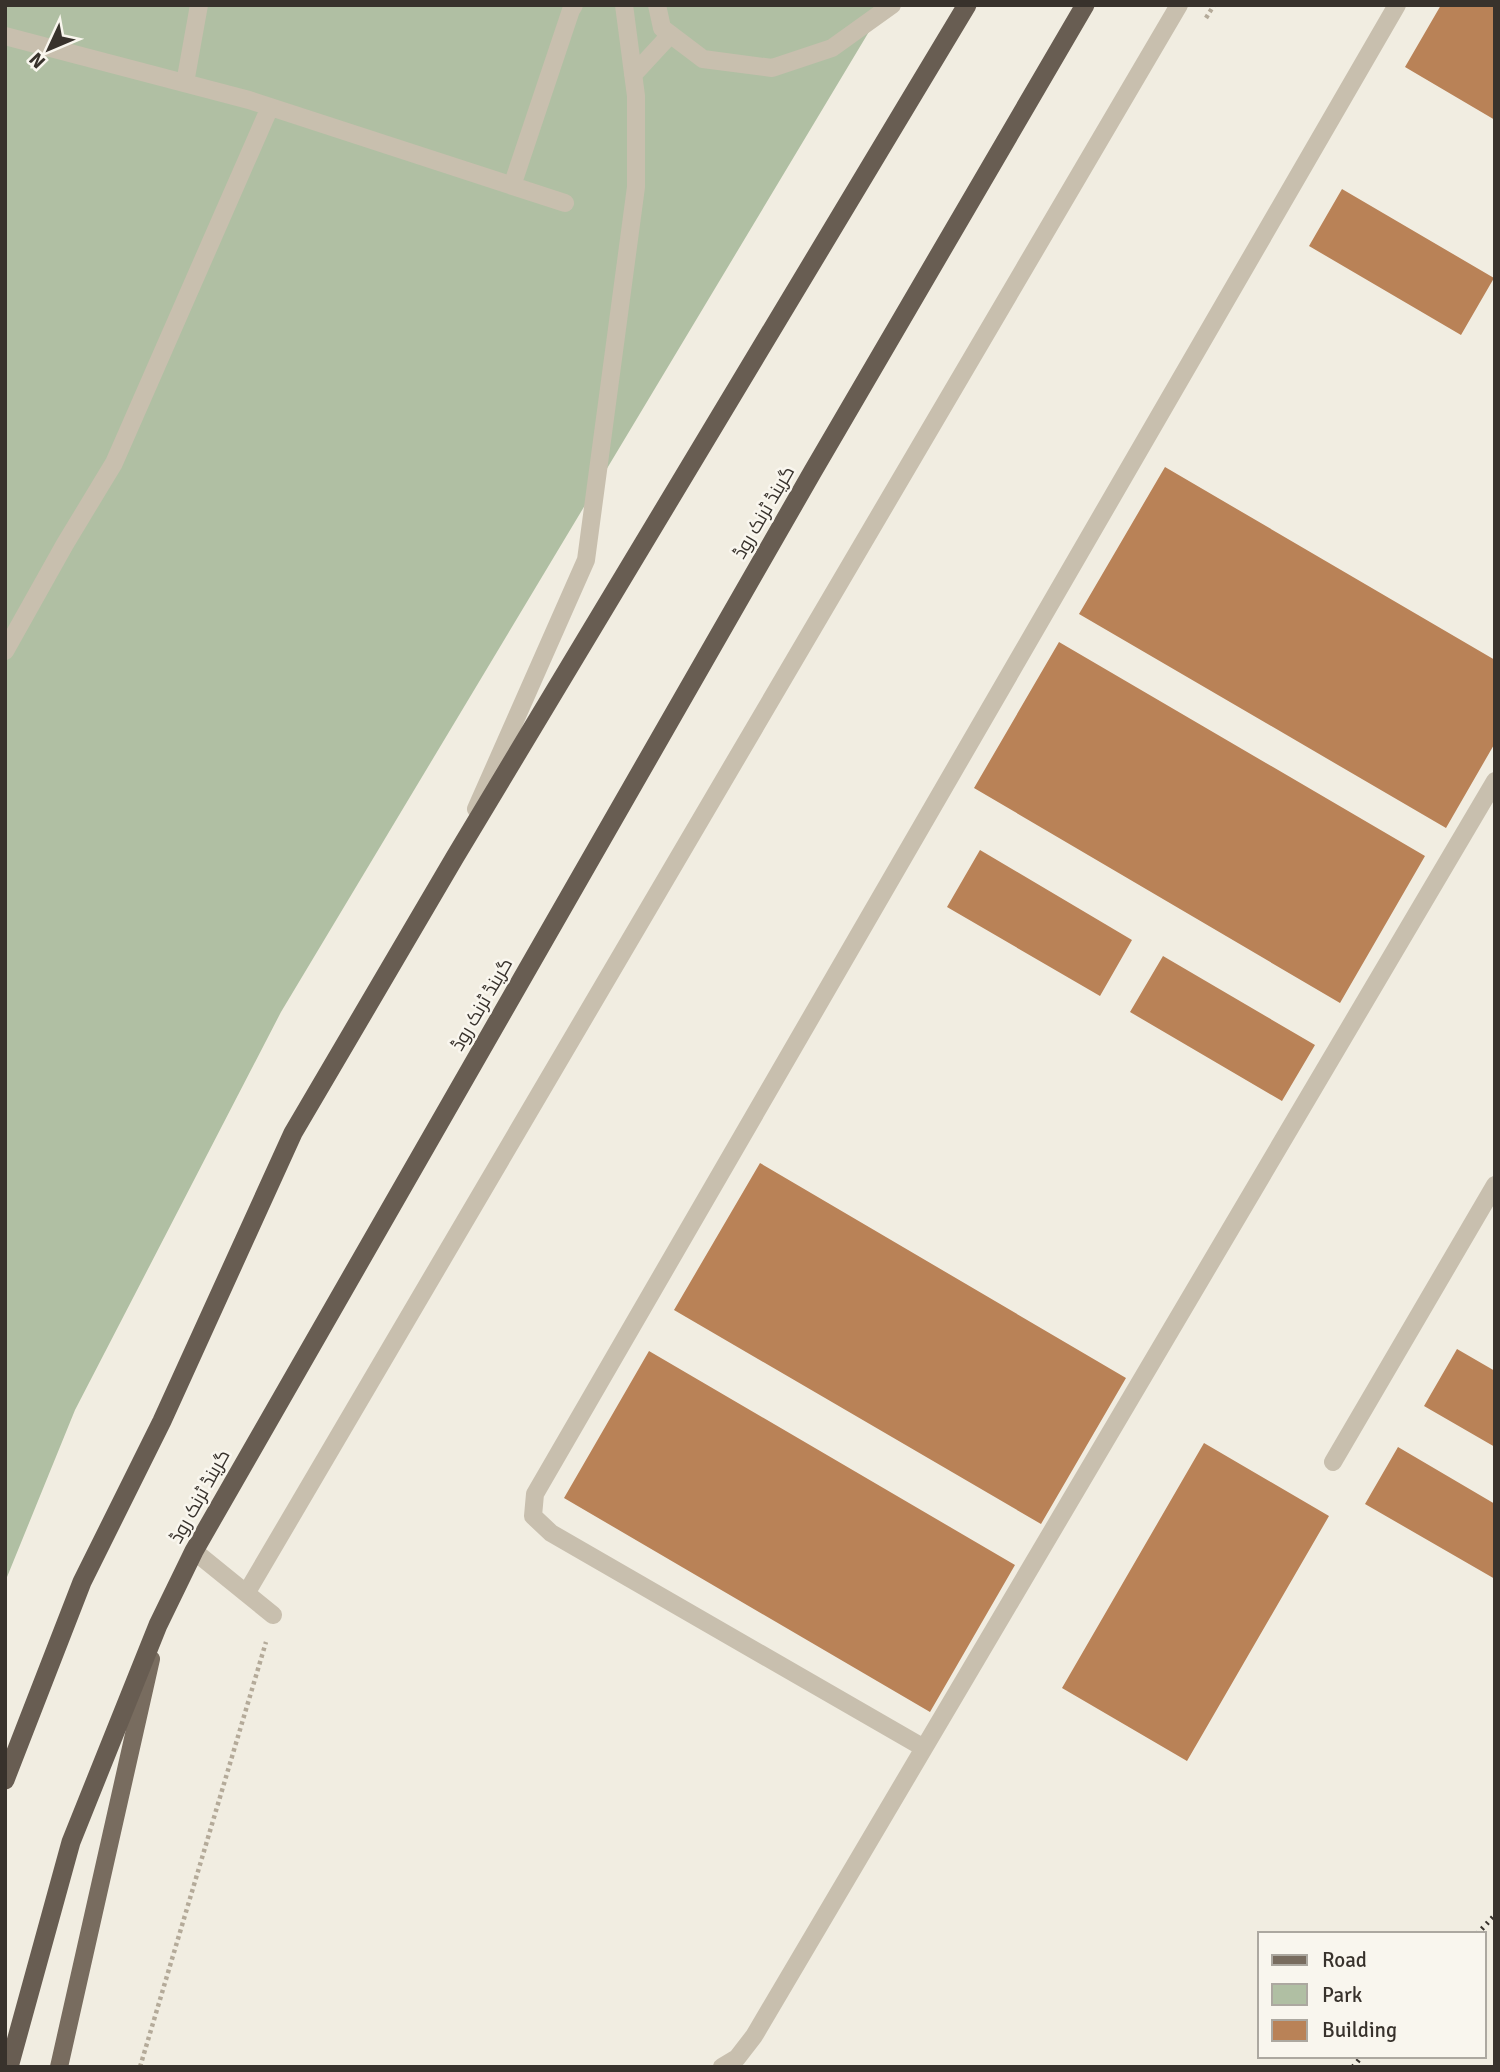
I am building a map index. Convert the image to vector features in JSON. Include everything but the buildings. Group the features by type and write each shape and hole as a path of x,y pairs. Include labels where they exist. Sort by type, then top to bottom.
{"highway":[{"path":"5,1780 82,1582 162,1421 292,1133 967,5"},
{"name":"گرینڈ ٹرنک روڈ","path":"9,2067 71,1842 158,1625 194,1551 806,483 1085,5"}],"main road":[{"path":"59,2067 158,1625"}],"street":[{"path":"185,83 199,5"},
{"path":"512,186 574,5"},
{"path":"455,857 586,560 636,187 636,96 624,5"},
{"path":"657,5 662,28 704,59 772,68 832,48 892,5"},
{"path":"247,1592 1180,5"},
{"path":"924,1748 551,1532 533,1516 535,1494 1397,5"},
{"path":"634,75 670,35"},
{"path":"5,36 270,107 565,203"},
{"path":"5,651 114,463 270,107"},
{"path":"722,2067 737,2058 754,2036 1495,781"},
{"path":"1333,1462 1495,1185"},
{"path":"194,1551 273,1615"}],"path":[{"path":"1199,29 1214,5"},
{"path":"139,2067 273,1615"}],"green space":[{"path":"5,5 885,5 281,1012 75,1410 5,1582"}],"railway":[{"path":"1479,1932 1495,1915"},
{"path":"1353,2067 1360,2058"}]}
